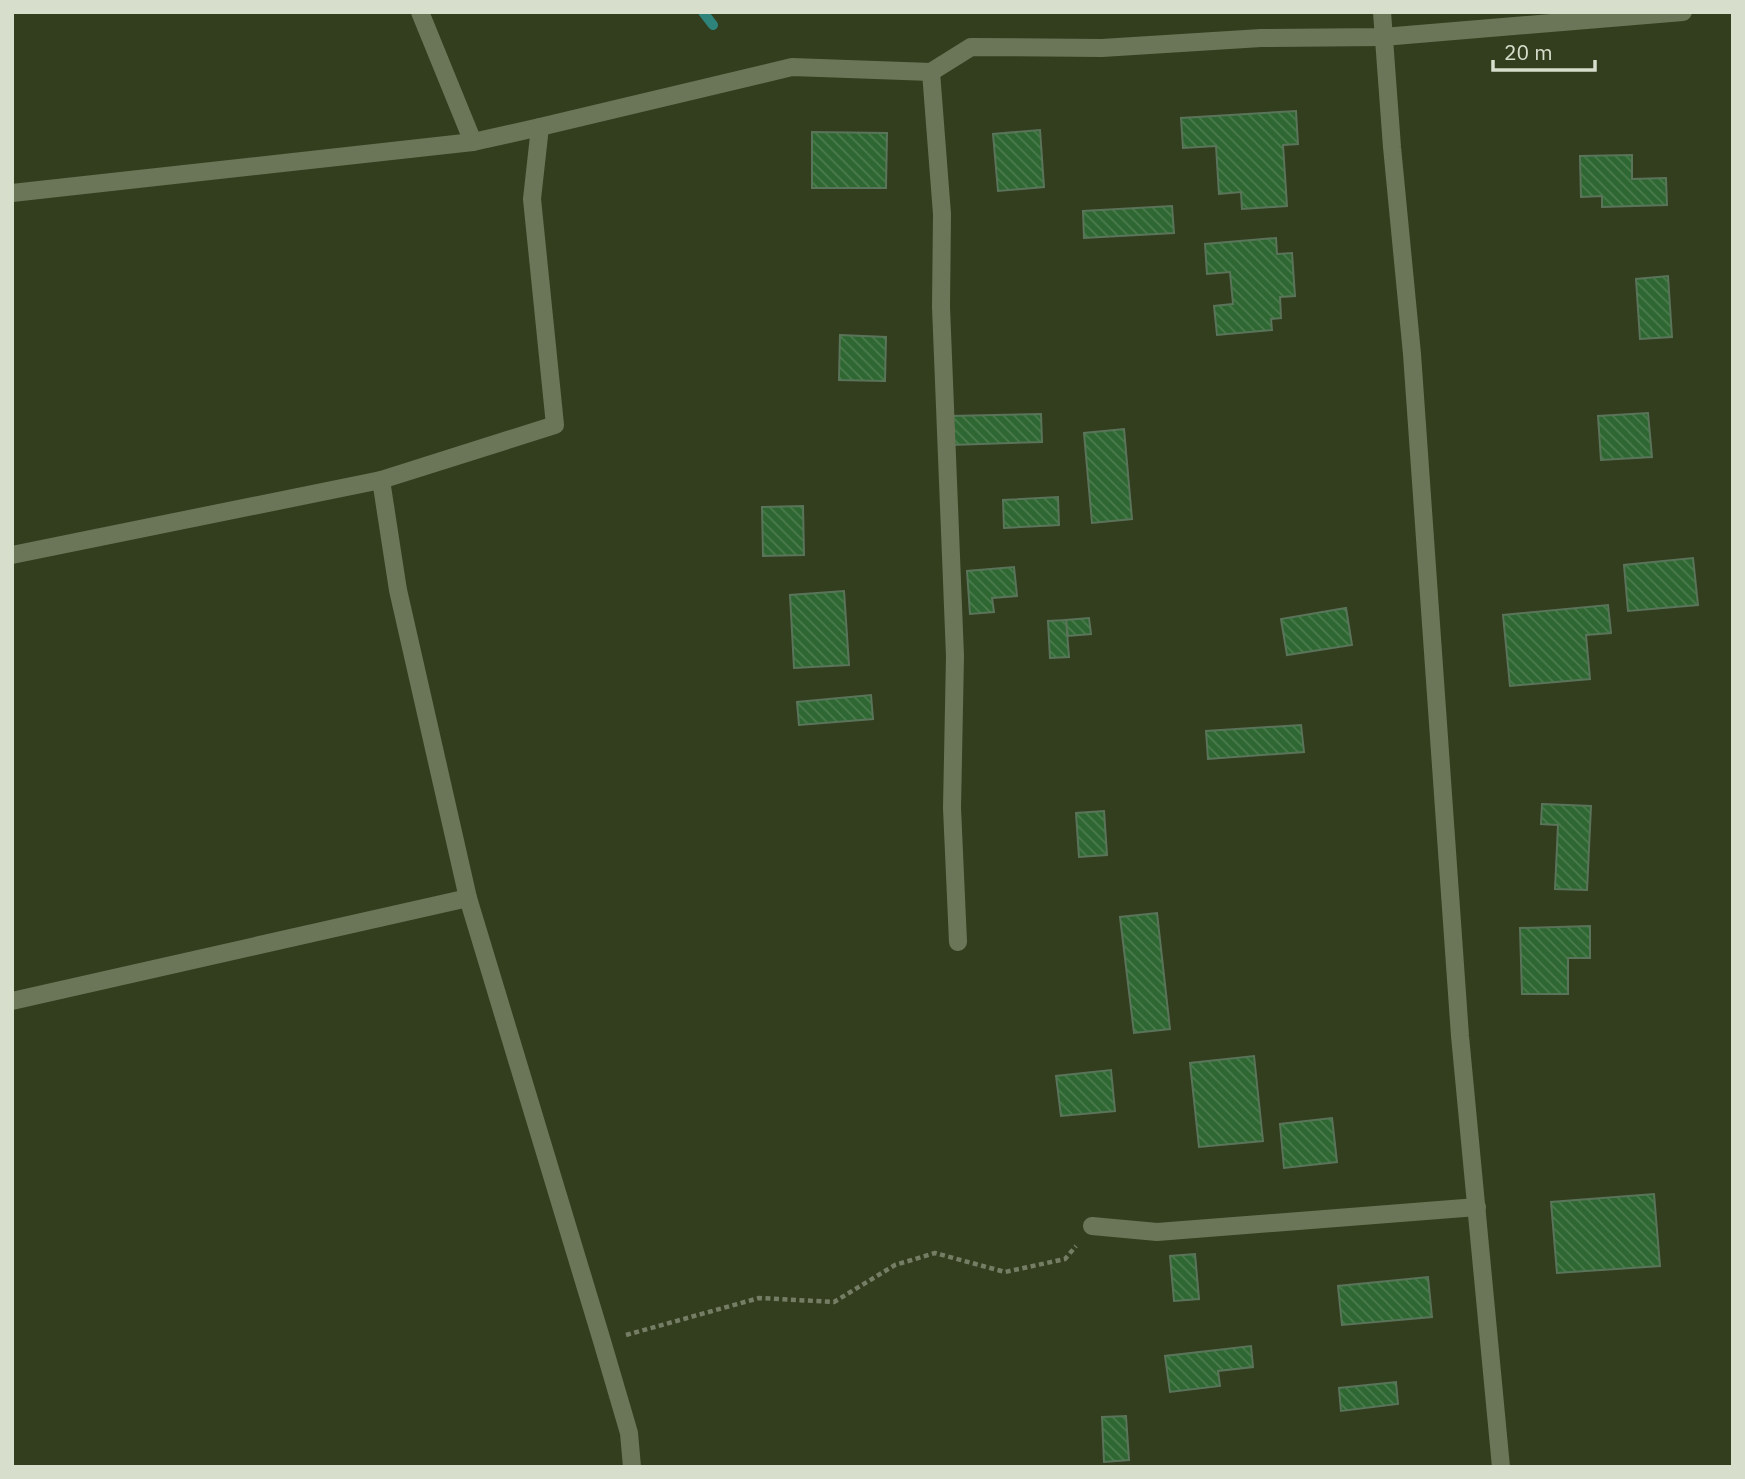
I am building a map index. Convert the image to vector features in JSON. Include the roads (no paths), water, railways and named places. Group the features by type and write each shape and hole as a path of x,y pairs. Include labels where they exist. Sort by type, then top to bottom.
{"street":[{"path":"420,12 473,142"},
{"path":"1382,12 1412,354 1460,1036 1501,1467"},
{"path":"12,193 473,142 792,67 931,72 971,47 1102,48 1261,38 1383,37 1683,12"},
{"path":"931,72 942,214 941,307 955,656 952,808 958,942"},
{"path":"12,555 381,480 555,425 532,200 540,127"},
{"path":"381,480 398,590 468,898 629,1433 632,1467"},
{"path":"12,1001 468,898"},
{"path":"1092,1226 1157,1232 1477,1206"}],"waterway":[{"path":"703,12 713,25"}]}
